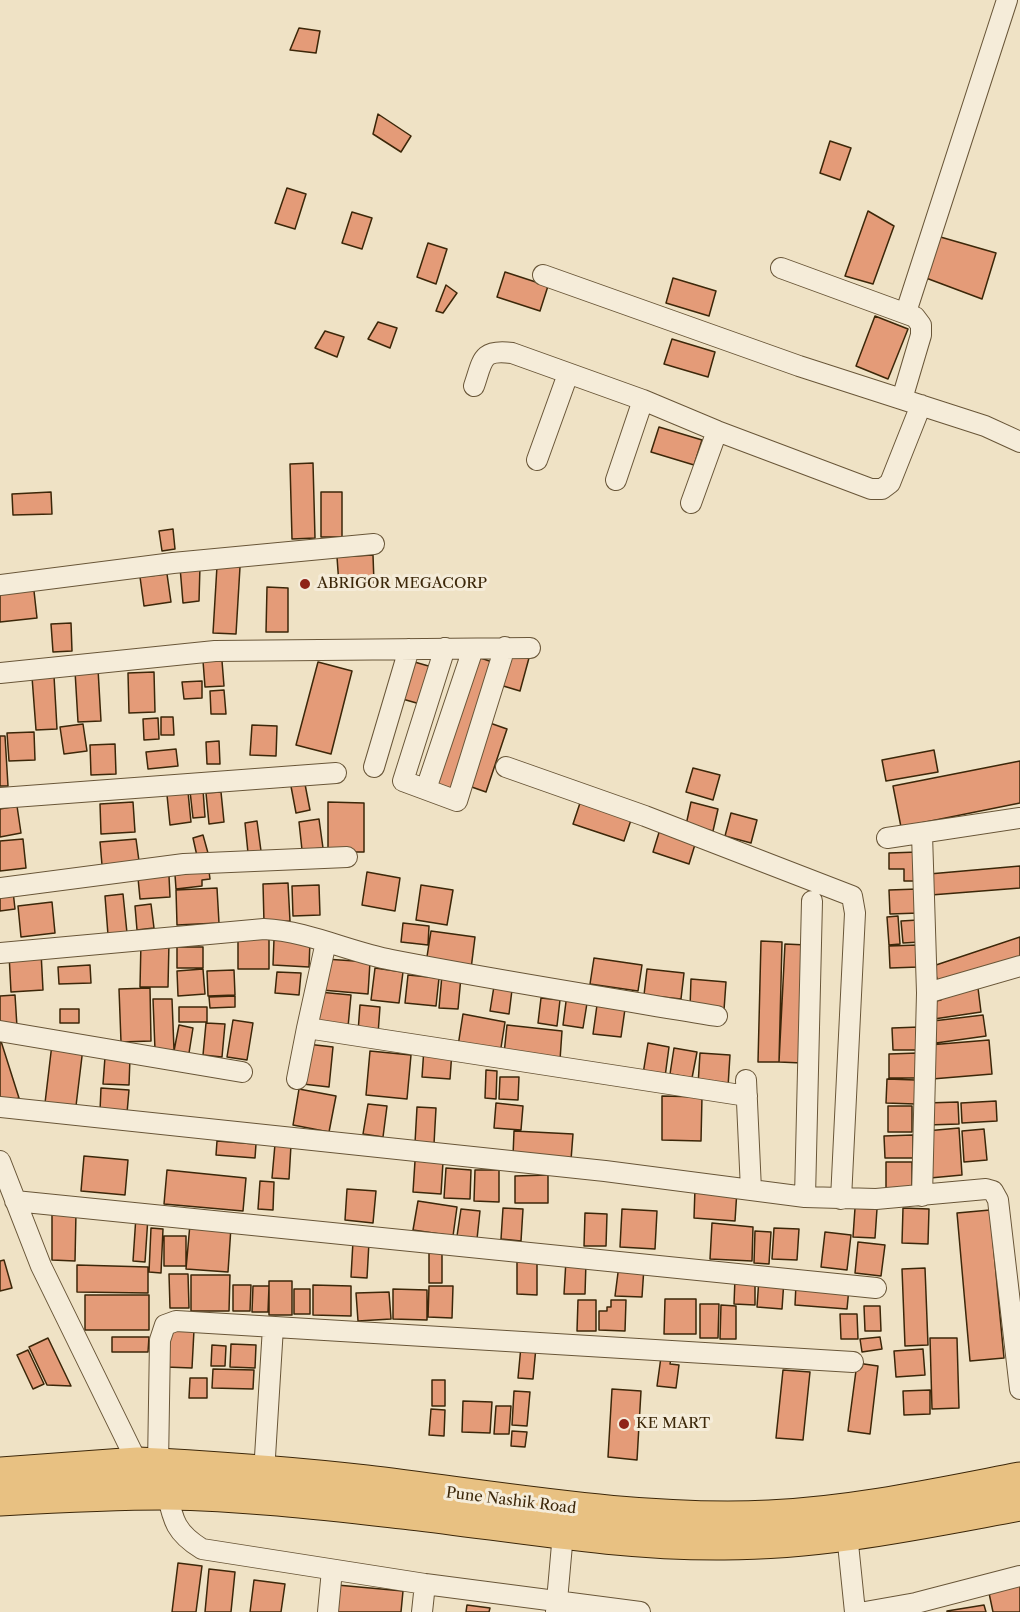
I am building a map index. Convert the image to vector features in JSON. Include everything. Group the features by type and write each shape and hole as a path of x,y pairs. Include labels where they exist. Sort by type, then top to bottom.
{"highway":[{"name":"Pune Nashik Road","path":"0,1474 264,1473 365,1482 665,1541 726,1543 805,1539 1020,1504"},
{"name":"Pune Nashik Road","path":"0,1500 89,1493 154,1474 239,1496 400,1512 565,1520 768,1517 897,1503 1020,1479"}],"street":[{"path":"906,312 1007,0"},
{"path":"474,386 484,358 495,351 512,353 643,400 872,489 882,489 890,483 911,402 921,325 915,317 906,312 781,268"},
{"path":"543,275 788,362 985,426 1020,442"},
{"path":"537,460 568,374"},
{"path":"616,480 643,400"},
{"path":"691,503 717,430"},
{"path":"0,585 173,563 374,544"},
{"path":"446,648 403,781 457,801 505,647"},
{"path":"0,673 215,651 530,648"},
{"path":"374,766 409,649"},
{"path":"426,789 473,649"},
{"path":"506,767 645,816 852,896 855,913 841,1199"},
{"path":"0,798 336,773"},
{"path":"887,837 922,834 1020,818"},
{"path":"922,834 927,993 922,1196"},
{"path":"0,888 184,864 347,857"},
{"path":"805,1197 812,901"},
{"path":"0,953 264,929 287,930 381,958 717,1016"},
{"path":"297,1079 326,942"},
{"path":"927,993 1020,966"},
{"path":"307,1028 747,1088 751,1190"},
{"path":"0,1031 242,1072"},
{"path":"0,1107 605,1171 805,1197 876,1199 986,1189 993,1191 998,1200 1020,1389"},
{"path":"0,1161 41,1266 154,1474 174,1522 188,1541 201,1549 557,1606 640,1612"},
{"path":"15,1201 876,1288"},
{"path":"154,1474 160,1340 165,1325 176,1321 853,1362"},
{"path":"264,1473 273,1327"},
{"path":"557,1606 565,1520"},
{"path":"847,1533 855,1612"},
{"path":"328,1612 332,1570"},
{"path":"865,1612 916,1603 1020,1576"},
{"path":"422,1612 425,1584"}],"building":[{"path":"299,28 320,31 316,53 290,50"},
{"path":"378,114 411,136 401,152 373,134"},
{"path":"830,141 851,148 840,180 820,173"},
{"path":"287,188 306,194 295,229 275,223"},
{"path":"868,211 894,226 873,284 845,276"},
{"path":"352,212 372,218 362,249 342,243"},
{"path":"937,236 996,253 982,299 926,278"},
{"path":"428,243 447,249 436,284 417,277"},
{"path":"505,272 548,286 540,311 497,297"},
{"path":"673,278 716,291 709,316 666,303"},
{"path":"446,285 457,293 443,313 436,311"},
{"path":"875,316 908,329 888,379 856,366"},
{"path":"378,322 397,328 390,348 368,339"},
{"path":"325,331 344,337 337,357 315,348"},
{"path":"672,339 715,352 708,377 664,364"},
{"path":"659,427 702,440 694,465 651,452"},
{"path":"313,463 315,538 292,539 290,464"},
{"path":"51,492 52,514 13,515 12,494"},
{"path":"321,492 342,492 342,537 321,537"},
{"path":"173,529 175,549 162,551 159,531"},
{"path":"373,555 374,583 339,585 337,557"},
{"path":"200,566 199,601 183,603 180,567"},
{"path":"217,566 240,567 236,634 213,633"},
{"path":"167,574 171,602 144,606 140,577"},
{"path":"33,582 37,618 0,622 0,587"},
{"path":"267,587 288,588 288,632 266,632"},
{"path":"71,623 72,651 53,652 51,624"},
{"path":"509,653 529,658 520,691 500,685"},
{"path":"475,656 498,664 455,791 432,783"},
{"path":"203,661 222,661 224,686 205,687"},
{"path":"411,661 432,667 420,704 399,698"},
{"path":"318,662 352,671 331,754 296,745"},
{"path":"98,669 101,721 78,722 75,671"},
{"path":"154,672 155,712 129,713 128,673"},
{"path":"54,676 57,729 36,730 32,677"},
{"path":"202,681 202,698 184,699 182,682"},
{"path":"224,690 226,714 211,714 210,691"},
{"path":"161,717 173,717 174,735 161,735"},
{"path":"158,718 159,739 144,740 143,719"},
{"path":"487,722 507,729 486,792 466,785"},
{"path":"83,724 87,751 64,754 60,727"},
{"path":"252,725 277,726 276,756 250,755"},
{"path":"34,732 35,760 9,761 7,733"},
{"path":"0,736 5,736 8,786 0,786"},
{"path":"219,741 220,764 207,764 206,742"},
{"path":"115,744 116,774 91,775 90,745"},
{"path":"176,749 178,766 148,769 146,752"},
{"path":"934,750 938,772 886,781 882,760"},
{"path":"1020,761 1020,803 901,827 893,786"},
{"path":"693,768 720,775 713,800 686,792"},
{"path":"304,779 310,810 296,813 290,781"},
{"path":"203,790 205,817 193,818 190,791"},
{"path":"188,792 191,822 170,825 167,795"},
{"path":"221,792 224,822 209,824 206,793"},
{"path":"582,797 633,814 624,841 573,824"},
{"path":"133,802 135,832 101,834 100,804"},
{"path":"328,802 364,803 364,852 328,852"},
{"path":"691,802 718,809 713,831 686,825"},
{"path":"17,806 21,833 0,837 0,809"},
{"path":"731,813 757,820 751,843 725,836"},
{"path":"319,819 323,848 302,850 299,822"},
{"path":"257,821 261,851 248,853 245,823"},
{"path":"661,826 697,838 689,864 653,852"},
{"path":"203,835 208,853 197,856 193,838"},
{"path":"23,839 26,868 0,871 0,841"},
{"path":"136,839 139,861 102,865 100,842"},
{"path":"918,852 918,881 904,881 904,869 889,869 889,853"},
{"path":"1020,866 1020,888 931,895 929,874"},
{"path":"209,871 210,879 202,880 202,886 176,889 175,875"},
{"path":"367,872 400,878 395,911 362,905"},
{"path":"169,876 170,897 140,899 138,878"},
{"path":"288,883 290,921 264,923 263,884"},
{"path":"319,885 320,915 293,916 292,886"},
{"path":"421,885 453,890 447,925 416,920"},
{"path":"217,888 219,923 177,925 176,890"},
{"path":"918,889 919,913 890,914 889,890"},
{"path":"13,891 15,909 0,911 0,892"},
{"path":"123,894 127,933 108,935 105,896"},
{"path":"52,902 55,933 21,937 18,906"},
{"path":"151,904 154,928 137,930 135,906"},
{"path":"898,916 900,944 889,945 887,917"},
{"path":"918,920 920,942 903,943 901,921"},
{"path":"403,923 429,926 428,945 401,942"},
{"path":"431,931 475,937 471,969 426,963"},
{"path":"238,934 269,935 269,969 238,969"},
{"path":"1020,937 1020,961 940,988 933,966"},
{"path":"274,939 310,941 309,967 273,965"},
{"path":"141,941 169,942 168,987 140,987"},
{"path":"761,941 782,942 779,1062 758,1062"},
{"path":"785,944 807,945 802,1063 779,1062"},
{"path":"918,945 919,967 890,968 889,946"},
{"path":"177,947 203,947 203,968 177,968"},
{"path":"41,952 43,990 11,992 9,954"},
{"path":"594,958 642,965 638,991 590,984"},
{"path":"325,959 370,962 368,994 322,990"},
{"path":"90,965 91,983 59,984 58,967"},
{"path":"375,968 403,972 399,1003 371,1000"},
{"path":"203,969 205,994 178,996 177,971"},
{"path":"647,969 684,973 681,999 644,995"},
{"path":"234,970 235,995 208,996 207,971"},
{"path":"277,972 301,973 299,995 275,993"},
{"path":"408,975 439,978 436,1006 405,1003"},
{"path":"442,975 461,977 458,1009 439,1008"},
{"path":"691,979 726,982 724,1010 690,1008"},
{"path":"495,980 513,982 509,1014 490,1011"},
{"path":"150,988 151,1041 121,1042 119,989"},
{"path":"978,988 981,1012 934,1019 931,1002 941,1000 940,995"},
{"path":"319,992 351,995 348,1027 317,1024"},
{"path":"567,994 588,997 583,1028 563,1025"},
{"path":"15,995 17,1027 0,1028 0,996"},
{"path":"235,996 235,1007 210,1008 209,997"},
{"path":"541,998 560,1000 557,1026 538,1023"},
{"path":"153,999 172,999 174,1050 155,1050"},
{"path":"360,1005 380,1007 378,1034 358,1032"},
{"path":"597,1005 625,1009 621,1037 593,1034"},
{"path":"179,1007 207,1007 207,1022 179,1022"},
{"path":"60,1009 79,1009 79,1023 60,1023"},
{"path":"463,1014 505,1022 500,1054 458,1046"},
{"path":"983,1015 986,1036 936,1043 933,1021"},
{"path":"233,1020 253,1023 247,1060 227,1057"},
{"path":"206,1023 225,1024 222,1057 203,1055"},
{"path":"179,1025 193,1028 189,1053 174,1051"},
{"path":"507,1025 562,1031 560,1060 504,1054"},
{"path":"920,1027 920,1050 893,1050 892,1028"},
{"path":"0,1038 19,1098 0,1104"},
{"path":"989,1040 992,1074 932,1079 929,1045"},
{"path":"648,1043 669,1047 665,1077 643,1074"},
{"path":"52,1044 83,1048 76,1106 45,1103"},
{"path":"307,1044 333,1047 329,1087 303,1084"},
{"path":"424,1048 452,1051 450,1079 422,1077"},
{"path":"674,1048 697,1052 692,1078 670,1074"},
{"path":"370,1051 411,1055 407,1099 366,1095"},
{"path":"700,1053 730,1055 728,1087 698,1085"},
{"path":"918,1053 918,1078 889,1078 889,1054"},
{"path":"105,1057 130,1058 129,1085 103,1084"},
{"path":"486,1070 497,1071 496,1099 485,1098"},
{"path":"500,1077 519,1077 518,1100 499,1099"},
{"path":"887,1079 916,1080 915,1104 886,1103"},
{"path":"101,1088 129,1090 127,1113 100,1111"},
{"path":"299,1089 336,1096 329,1132 293,1125"},
{"path":"662,1096 702,1097 701,1141 662,1140"},
{"path":"996,1101 997,1121 962,1123 961,1103"},
{"path":"958,1102 959,1124 927,1125 926,1103"},
{"path":"496,1103 523,1106 521,1130 494,1128"},
{"path":"368,1104 387,1106 383,1137 363,1134"},
{"path":"888,1106 912,1106 912,1132 888,1132"},
{"path":"417,1107 436,1108 434,1144 415,1143"},
{"path":"959,1128 962,1175 930,1178 926,1131"},
{"path":"984,1129 987,1160 964,1162 962,1131"},
{"path":"514,1131 573,1134 571,1160 513,1156"},
{"path":"913,1135 913,1158 885,1158 884,1136"},
{"path":"217,1141 256,1144 255,1158 216,1155"},
{"path":"275,1144 291,1145 289,1179 272,1178"},
{"path":"84,1156 128,1160 125,1195 81,1191"},
{"path":"415,1161 443,1162 441,1194 413,1192"},
{"path":"886,1162 912,1162 912,1187 886,1188"},
{"path":"446,1168 471,1170 470,1199 444,1198"},
{"path":"167,1170 246,1178 243,1211 164,1204"},
{"path":"475,1170 499,1170 499,1202 474,1201"},
{"path":"548,1175 548,1203 515,1203 515,1176"},
{"path":"260,1181 274,1182 273,1210 258,1209"},
{"path":"695,1188 737,1190 735,1221 694,1218"},
{"path":"347,1189 376,1191 373,1223 345,1220"},
{"path":"418,1201 457,1207 453,1236 413,1230"},
{"path":"503,1208 523,1209 521,1241 501,1239"},
{"path":"855,1208 877,1209 875,1238 853,1237"},
{"path":"903,1208 929,1209 928,1244 902,1243"},
{"path":"461,1209 480,1211 477,1239 457,1236"},
{"path":"622,1209 657,1211 655,1249 620,1247"},
{"path":"990,1210 1004,1358 970,1361 957,1213"},
{"path":"52,1211 76,1212 75,1261 52,1260"},
{"path":"585,1213 607,1214 606,1246 584,1246"},
{"path":"136,1216 148,1217 145,1262 133,1261"},
{"path":"712,1223 753,1227 752,1261 710,1259"},
{"path":"190,1224 231,1227 228,1272 186,1269"},
{"path":"151,1228 163,1229 161,1273 149,1272"},
{"path":"774,1228 799,1229 797,1260 772,1259"},
{"path":"755,1231 771,1232 769,1264 754,1263"},
{"path":"825,1232 851,1235 847,1270 821,1267"},
{"path":"164,1236 186,1236 186,1266 164,1266"},
{"path":"353,1241 369,1242 367,1278 351,1277"},
{"path":"858,1242 885,1245 881,1276 855,1273"},
{"path":"429,1246 442,1247 442,1283 429,1283"},
{"path":"517,1259 537,1260 537,1295 517,1294"},
{"path":"4,1260 12,1288 0,1291 0,1261"},
{"path":"566,1260 586,1262 585,1294 564,1294"},
{"path":"77,1265 148,1267 148,1293 77,1292"},
{"path":"619,1265 644,1267 642,1297 615,1296"},
{"path":"925,1268 928,1345 905,1346 902,1269"},
{"path":"169,1274 188,1274 189,1308 170,1308"},
{"path":"191,1275 230,1275 229,1311 191,1311"},
{"path":"735,1278 755,1278 755,1305 734,1304"},
{"path":"759,1278 784,1280 782,1309 757,1307"},
{"path":"269,1281 292,1281 292,1315 269,1315"},
{"path":"796,1284 849,1288 847,1309 795,1305"},
{"path":"233,1285 251,1285 250,1311 233,1311"},
{"path":"313,1285 351,1286 351,1316 313,1315"},
{"path":"253,1286 269,1286 268,1312 252,1312"},
{"path":"429,1286 453,1286 452,1318 428,1317"},
{"path":"294,1289 310,1289 310,1314 294,1314"},
{"path":"393,1289 427,1290 427,1320 393,1319"},
{"path":"389,1292 391,1319 358,1321 356,1293"},
{"path":"85,1295 149,1295 149,1330 85,1330"},
{"path":"665,1299 696,1299 696,1334 664,1334"},
{"path":"578,1300 596,1300 596,1331 577,1331"},
{"path":"611,1300 626,1300 625,1331 599,1330 599,1311 607,1311 607,1307 611,1307"},
{"path":"700,1304 719,1304 718,1338 700,1338"},
{"path":"721,1305 736,1306 736,1339 720,1339"},
{"path":"864,1306 880,1306 881,1331 865,1331"},
{"path":"840,1314 857,1314 858,1339 841,1339"},
{"path":"167,1330 194,1330 192,1368 166,1367"},
{"path":"112,1337 149,1337 148,1352 112,1352"},
{"path":"880,1337 882,1349 862,1352 860,1339"},
{"path":"48,1338 71,1386 47,1385 29,1347"},
{"path":"930,1338 957,1338 959,1408 932,1409"},
{"path":"231,1344 256,1345 255,1368 230,1367"},
{"path":"212,1345 226,1346 225,1366 211,1366"},
{"path":"521,1346 536,1347 533,1379 518,1378"},
{"path":"923,1349 925,1375 896,1377 894,1351"},
{"path":"28,1350 44,1384 33,1389 17,1355"},
{"path":"661,1357 671,1358 670,1364 679,1365 676,1388 657,1386"},
{"path":"857,1363 878,1366 870,1434 848,1431"},
{"path":"213,1369 254,1370 253,1389 212,1388"},
{"path":"783,1370 810,1372 803,1440 776,1438"},
{"path":"190,1378 207,1378 207,1398 189,1398"},
{"path":"432,1380 445,1380 445,1406 432,1406"},
{"name":"KE MART","path":"612,1389 641,1391 637,1460 608,1457"},
{"path":"930,1390 930,1414 904,1415 903,1391"},
{"path":"514,1391 530,1392 527,1426 512,1425"},
{"path":"463,1401 492,1402 490,1433 462,1432"},
{"path":"496,1406 511,1406 509,1434 494,1434"},
{"path":"431,1409 445,1410 444,1436 429,1435"},
{"path":"512,1431 527,1432 525,1447 511,1446"},
{"path":"178,1563 202,1566 196,1612 172,1612"},
{"path":"209,1569 235,1572 231,1612 205,1612"},
{"path":"254,1580 285,1584 281,1612 250,1612"},
{"path":"337,1585 403,1591 401,1612 335,1612"},
{"path":"1020,1585 1020,1612 993,1612 989,1593"},
{"path":"467,1605 490,1608 489,1612 466,1612"},
{"path":"984,1605 986,1612 947,1612 947,1611"}],"place":[{"name":"ABRIGOR MEGACORP","path":"305,584"},
{"name":"KE MART","path":"624,1424"}]}
